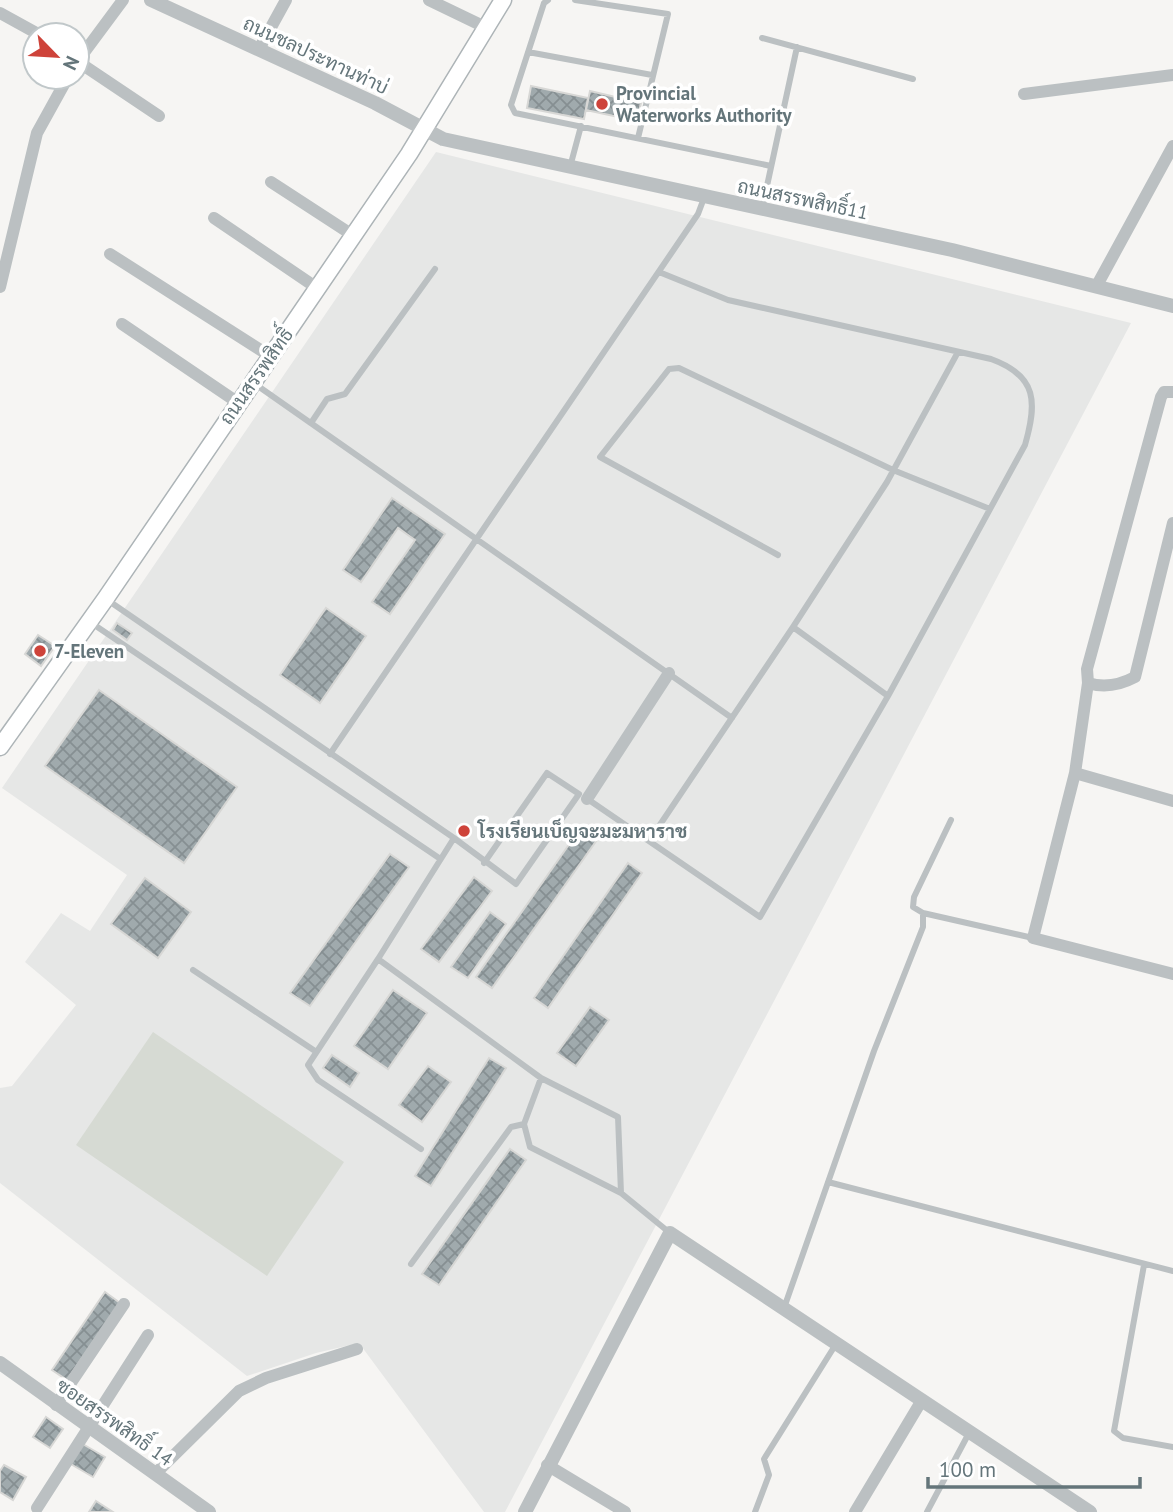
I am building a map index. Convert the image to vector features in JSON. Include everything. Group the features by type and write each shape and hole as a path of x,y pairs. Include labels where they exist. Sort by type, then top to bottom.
{"main road":[{"name":"ถนนสรรพสิทธิ์","path":"0,747 106,598 237,402 425,131 503,0"}],"street":[{"path":"91,42 123,0"},
{"name":"ถนนชลประทานท่าบ่","path":"151,0 375,103 425,131"},
{"path":"259,48 286,0"},
{"path":"429,0 486,28"},
{"path":"0,13 21,25"},
{"path":"91,68 159,116"},
{"path":"1024,94 1173,75"},
{"path":"0,287 37,133 60,91"},
{"name":"ถนนสรรพสิทธิ์11","path":"425,131 449,141 952,250 1173,306"},
{"path":"1096,287 1173,146"},
{"path":"271,182 354,236"},
{"path":"214,218 317,288"},
{"path":"110,254 270,356"},
{"path":"122,324 237,402"},
{"path":"1173,392 1164,392 1161,397 1087,669 1088,683 1075,773 1033,938 1173,974"},
{"path":"1088,683 1101,687 1135,677 1173,523"},
{"path":"583,796 669,673"},
{"path":"1075,773 1173,801"},
{"path":"526,1512 547,1465 670,1233 1090,1512"},
{"path":"56,1405 124,1304"},
{"path":"37,1508 148,1335"},
{"path":"155,1474 239,1391 266,1378 357,1349"},
{"name":"ซอยสรรพสิทธิ์ 14","path":"0,1363 209,1512"},
{"path":"855,1512 922,1400"},
{"path":"547,1465 625,1512"}],"lane":[{"path":"548,0 544,3 511,105 512,110 519,115 771,166"},
{"path":"575,0 668,14 638,138"},
{"path":"762,38 913,79"},
{"path":"761,210 797,47"},
{"path":"528,52 652,75"},
{"path":"570,169 582,126"},
{"path":"330,754 659,272 698,214 704,198"},
{"path":"311,423 327,399 345,394 435,269"},
{"path":"484,863 547,774 760,917 888,695 1025,445 1034,414 1033,396 1012,367 958,352 728,300 659,272"},
{"path":"649,841 793,627 893,470 958,352"},
{"path":"778,555 600,457 669,369 679,368 893,470 990,509"},
{"path":"252,382 732,718"},
{"path":"106,598 454,838 484,863 516,884 583,796"},
{"path":"89,621 439,858"},
{"path":"793,627 888,695"},
{"path":"951,820 914,897 913,907 923,913 1033,938"},
{"path":"422,1149 318,1080 308,1065 454,838"},
{"path":"784,1309 923,927 923,913"},
{"path":"378,959 541,1078 618,1117 621,1193"},
{"path":"193,970 315,1051"},
{"path":"541,1078 524,1124 530,1147 621,1193 670,1233"},
{"path":"411,1264 511,1126 524,1124"},
{"path":"828,1182 1173,1271"},
{"path":"1144,1265 1114,1431 1122,1438 1173,1447"},
{"path":"755,1512 769,1475 764,1459 836,1344"},
{"path":"927,1512 970,1432"}],"shaded area":[{"name":"โรงเรียนเบ็ญจะมะมหาราช","path":"436,152 1131,323 505,1512 484,1512 359,1343 316,1353 247,1376 0,1183 0,1088 12,1086 76,1005 25,962 61,913 90,931 127,875 2,788"},
{"path":"153,1032 344,1162 267,1276 76,1145"}],"building":[{"path":"531,86 588,98 584,119 527,108"},
{"path":"590,91 641,103 637,121 586,110"},
{"path":"392,498 445,534 390,614 372,602 415,540 398,528 361,582 343,570"},
{"path":"326,608 366,636 320,703 280,675"},
{"path":"117,623 132,633 127,640 113,630"},
{"path":"38,635 55,646 41,666 25,654"},
{"path":"99,690 237,787 184,863 45,766"},
{"path":"582,826 599,837 492,988 476,977"},
{"path":"390,854 409,867 310,1006 290,993"},
{"path":"628,863 642,873 548,1008 534,998"},
{"path":"474,877 492,891 439,962 421,949"},
{"path":"145,878 191,912 158,958 111,924"},
{"path":"490,912 506,924 468,978 451,967"},
{"path":"393,990 427,1013 388,1069 354,1046"},
{"path":"590,1007 609,1020 576,1066 557,1053"},
{"path":"332,1055 359,1073 350,1087 323,1068"},
{"path":"489,1058 506,1068 431,1186 415,1176"},
{"path":"428,1066 451,1082 422,1122 399,1105"},
{"path":"510,1149 526,1160 439,1285 422,1274"},
{"path":"105,1292 120,1303 67,1380 52,1370"},
{"path":"46,1417 63,1429 50,1448 33,1437"},
{"path":"81,1443 105,1457 93,1477 69,1463"},
{"path":"4,1465 26,1477 13,1500 0,1492 0,1471"},
{"path":"96,1501 113,1512 89,1512"}],"place":[{"name":"Provincial Waterworks Authority","path":"602,104"},
{"name":"7-Eleven","path":"40,651"},
{"name":"โรงเรียนเบ็ญจะมะมหาราช","path":"464,831"}]}
